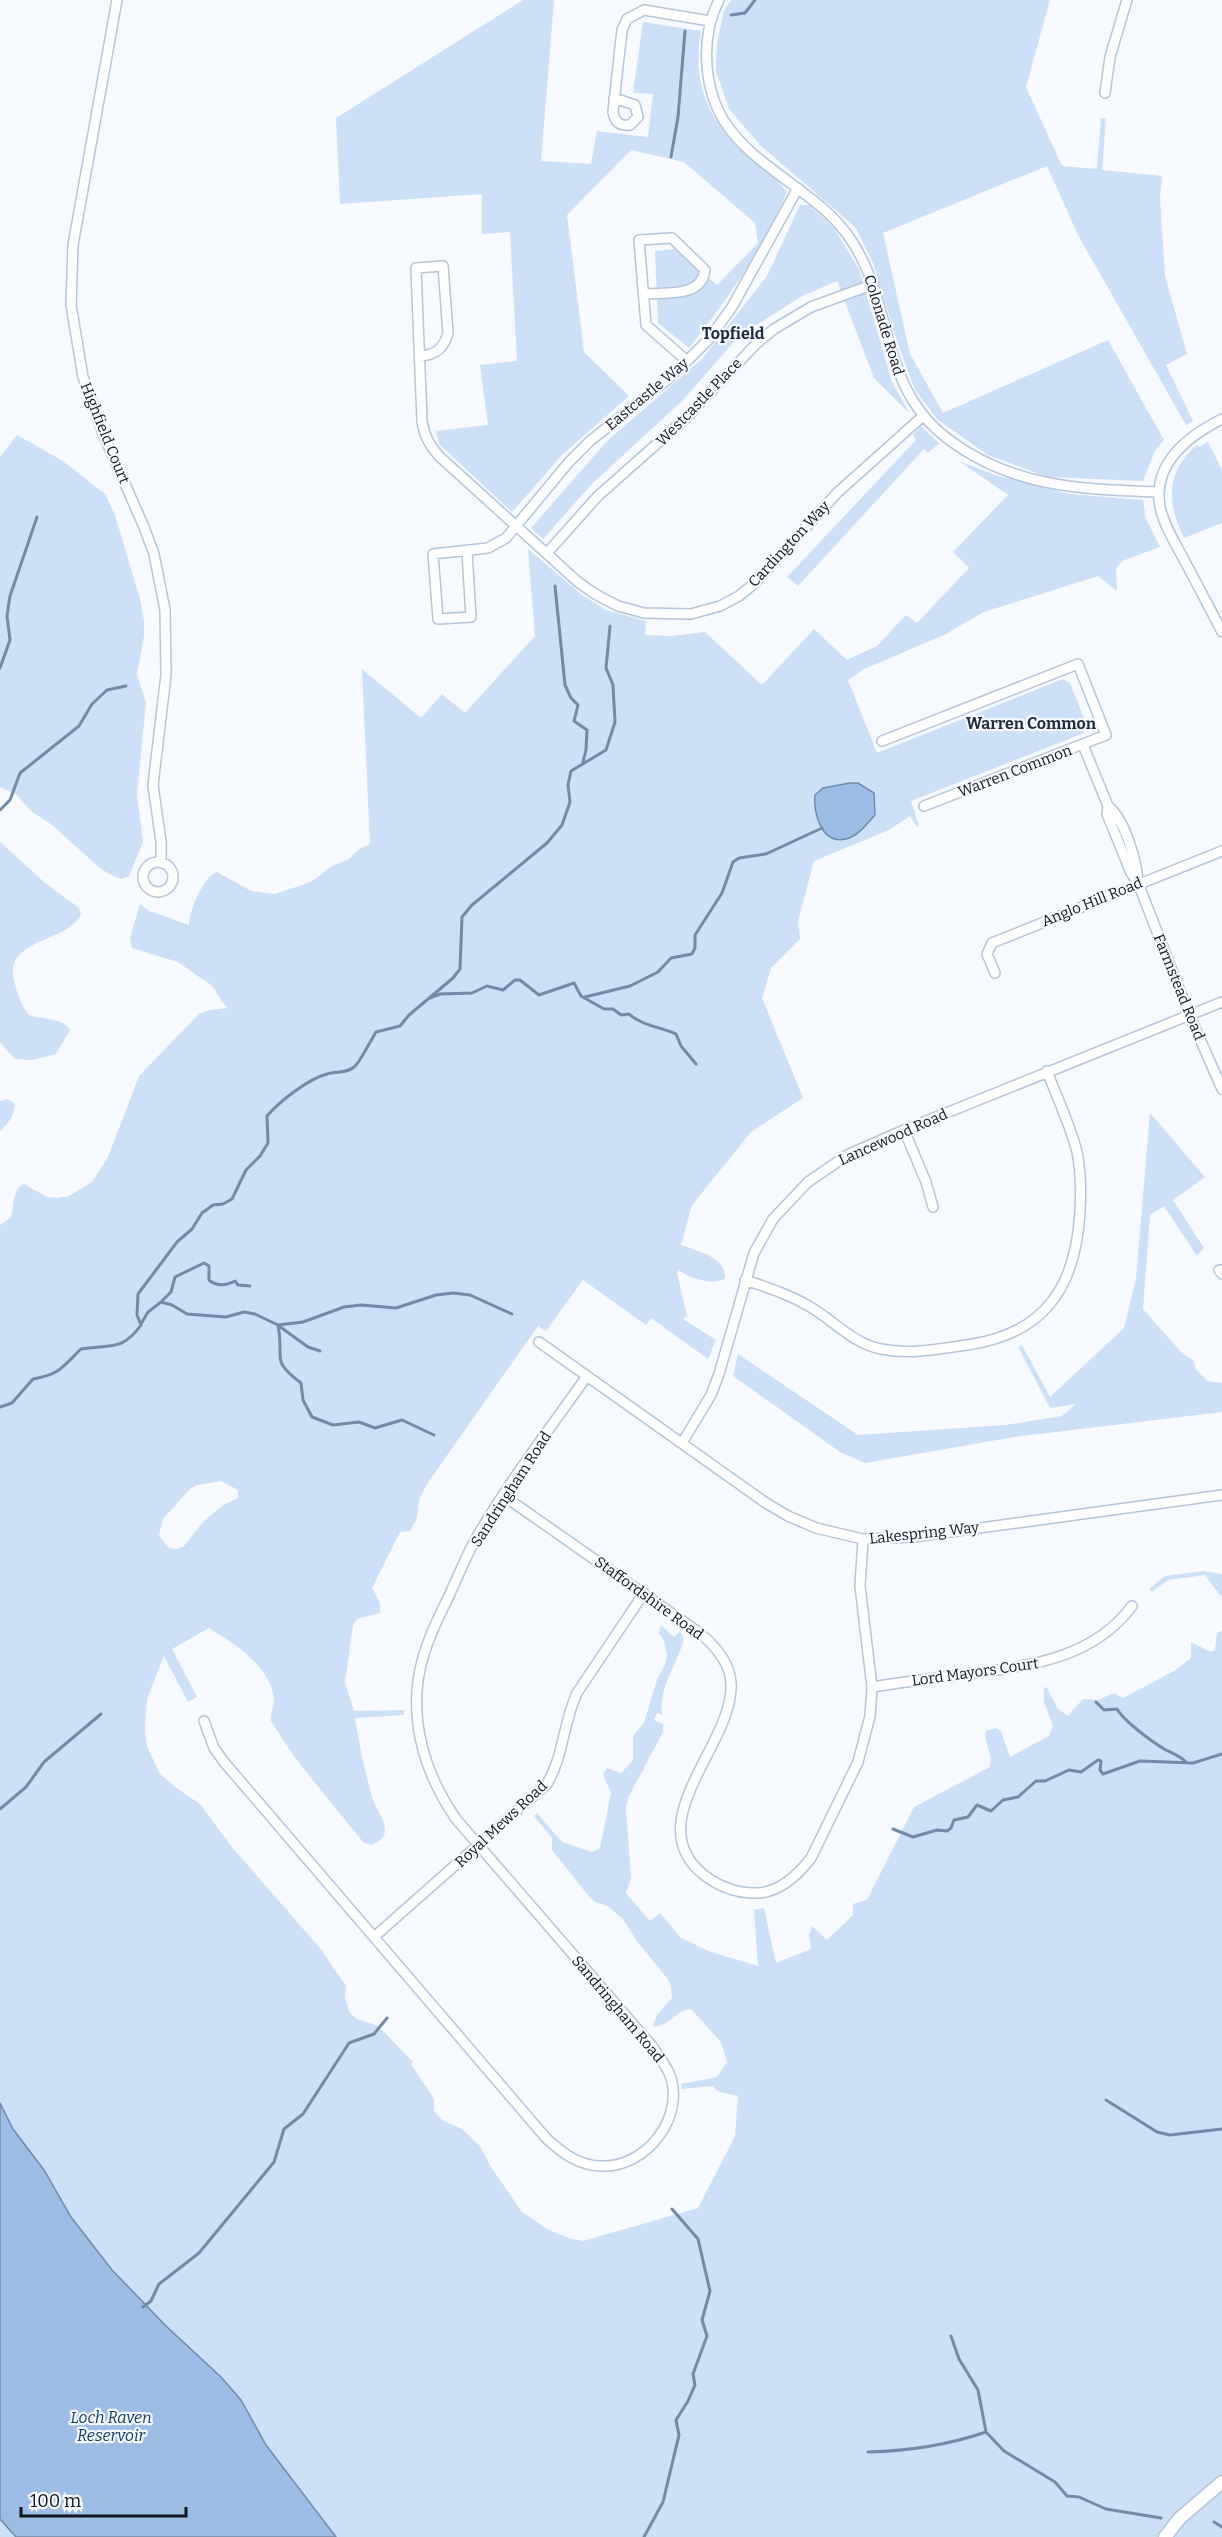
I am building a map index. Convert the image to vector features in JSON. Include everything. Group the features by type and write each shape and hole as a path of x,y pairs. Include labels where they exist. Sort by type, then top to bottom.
{"street":[{"name":"Highfield Court","path":"117,0 73,245 71,305 82,377 104,436 154,554 165,610 166,675 153,785 162,842 161,863"},
{"name":"Colonade Road","path":"719,0 710,21 706,55 707,73 718,110 739,139 824,209 851,239 864,260 873,284 900,380 923,416 948,439 972,455 1022,478 1084,489 1159,492"},
{"path":"1105,93 1110,57 1127,0"},
{"path":"614,98 622,30 627,19 644,10 710,21"},
{"name":"Eastcastle Way","path":"467,552 471,617 438,619 433,554 467,552 497,544 516,526 569,462 590,441 687,361 708,339 732,307 798,188"},
{"path":"644,294 688,291 697,288 704,279 705,270 672,238 639,240 646,325 687,361"},
{"name":"Cardington Way","path":"420,356 432,355 446,342 448,333 443,266 417,268 422,421 424,433 431,446 440,457 578,582 618,606 644,614 691,614 720,606 739,596 755,583 837,493 923,416"},
{"name":"Westcastle Place","path":"547,553 598,496 687,417 737,362 765,337 812,307 873,284"},
{"path":"1222,419 1178,447 1162,476 1159,492 1160,506 1167,527 1222,632"},
{"name":"Warren Common","path":"882,741 1078,664 1106,735 924,806"},
{"name":"Farmstead Road","path":"1083,745 1108,806 1107,814 1131,873 1138,883 1189,1014 1222,1089"},
{"name":"Anglo Hill Road","path":"994,973 987,954 992,943 1222,851"},
{"name":"Lancewood Road","path":"682,1443 711,1395 754,1253 773,1219 808,1182 849,1154 904,1130 1222,1002"},
{"path":"745,1280 788,1295 814,1309 866,1345 887,1350 913,1352 984,1342 1022,1329 1038,1316 1064,1283 1072,1266 1079,1230 1080,1191 1077,1154 1047,1071"},
{"path":"904,1130 926,1182 933,1207"},
{"name":"Lakespring Way","path":"539,1342 766,1503 816,1528 864,1539 914,1536 1222,1495"},
{"name":"Sandringham Road","path":"204,1721 214,1748 224,1762 559,2150 575,2160 603,2167 632,2159 645,2151 668,2121 672,2090 666,2067 652,2046 451,1812 429,1774 417,1720 417,1690 423,1659 432,1631 473,1544 587,1376"},
{"name":"Staffordshire Road","path":"504,1496 644,1593 712,1644 729,1669 730,1701 725,1720 687,1797 681,1827 682,1841 688,1857 699,1870 726,1889 741,1893 760,1893 773,1889 801,1871 811,1858 858,1762 866,1735 872,1687 860,1586 864,1539"},
{"name":"Royal Mews Road","path":"374,1937 547,1785 560,1756 576,1693 644,1593"},
{"name":"Lord Mayors Court","path":"872,1687 1050,1661 1102,1635 1123,1618 1132,1606"},
{"path":"1165,2537 1180,2518 1222,2482"}],"shaded area":[{"path":"523,0 554,0 541,161 591,164 597,131 648,137 653,94 633,93 643,22 701,31 699,66 701,82 711,111 730,138 787,192 778,213 744,273 689,348 658,323 655,251 675,249 717,285 758,243 755,223 684,162 631,150 567,215 584,352 629,396 563,454 512,512 439,444 436,431 488,425 480,365 517,361 510,232 482,234 482,194 340,204 336,118"},
{"path":"731,0 1050,0 1026,87 1062,166 1097,169 1101,118 1106,119 1102,170 1162,176 1160,197 1165,276 1187,354 1166,365 1193,421 1186,425 1078,235 1047,166 883,233 910,354 943,413 1108,340 1164,440 1155,451 1143,481 1047,477 988,455 938,420 915,390 873,263 856,228 761,146 729,109 716,71 717,44 724,11"},
{"path":"800,205 809,205 834,228 859,269 892,382 910,414 874,378 837,281 802,296 739,336 683,400 591,485 543,539 531,528 608,440 702,359 767,276"},
{"path":"921,426 939,443 928,453 924,449 798,586 787,577 916,440 913,435"},
{"path":"17,435 63,461 105,494 115,515 140,599 144,636 137,675 146,703 137,794 143,842 129,876 122,879 101,869 51,824 32,812 16,794 0,787 0,457"},
{"path":"1208,442 1222,470 1222,523 1184,538 1178,525 1172,500 1174,477 1187,455 1197,445 1199,447"},
{"path":"959,461 995,475 1069,494 1143,500 1146,519 1160,547 1122,561 1116,568 1117,591 1098,576 984,612 944,635 864,669 848,680 877,753 1063,679 1070,683 1087,726 1084,733 911,801 919,826 917,827 910,816 889,830 814,861 798,921 800,939 771,968 762,998 803,1098 751,1132 692,1205 681,1245 710,1256 721,1265 724,1271 725,1279 719,1281 695,1278 679,1270 677,1273 687,1316 683,1319 716,1340 708,1359 651,1318 646,1325 583,1280 546,1331 538,1326 429,1481 419,1499 417,1518 410,1531 400,1532 372,1588 380,1603 380,1613 357,1619 353,1625 345,1683 354,1711 404,1710 404,1715 355,1718 372,1797 384,1824 383,1837 371,1845 363,1842 295,1758 271,1721 274,1698 265,1675 240,1648 209,1628 172,1649 197,1697 188,1702 164,1656 147,1699 145,1730 147,1746 159,1773 200,1804 231,1846 319,1947 346,1986 345,1998 350,2013 357,2019 378,2026 413,2062 411,2064 434,2099 434,2111 442,2120 462,2129 480,2146 491,2167 522,2212 547,2229 568,2238 583,2241 698,2208 735,2136 738,2096 717,2091 713,2086 682,2089 681,2084 717,2077 727,2062 721,2042 691,2009 680,2012 663,2025 653,2026 657,2015 672,1998 671,1986 667,1978 636,1940 623,1919 608,1906 595,1902 588,1895 552,1850 552,1838 534,1816 537,1813 562,1842 592,1852 600,1848 611,1793 603,1774 607,1768 621,1773 633,1760 633,1736 644,1723 657,1680 666,1662 664,1641 659,1633 661,1625 674,1637 680,1631 684,1638 663,1695 662,1715 657,1713 654,1720 663,1724 663,1732 628,1798 626,1807 631,1878 626,1893 650,1921 660,1913 681,1938 711,1952 758,1966 754,1910 764,1908 776,1963 811,1949 809,1935 812,1926 827,1940 853,1915 853,1904 867,1900 914,1807 990,1767 986,1731 996,1728 1001,1731 1010,1757 1049,1736 1053,1726 1044,1702 1044,1687 1047,1688 1058,1709 1068,1716 1083,1699 1098,1700 1114,1693 1123,1698 1176,1670 1191,1658 1191,1642 1211,1652 1215,1650 1217,1633 1222,1631 1222,2537 0,2537 0,1225 11,1217 15,1194 24,1184 47,1197 57,1198 69,1196 92,1182 108,1157 139,1076 199,1014 227,1008 212,986 178,962 132,948 130,938 140,904 149,911 189,925 194,904 202,887 217,872 251,891 275,894 311,882 332,866 349,859 358,850 370,844 362,669 421,718 442,694 465,713 535,636 528,549 582,595 606,610 646,621 645,635 672,636 705,632 762,685 814,629 847,660 877,646 906,615 917,623 969,568 953,552 1008,495","holes":["221,1481 238,1490 238,1498 223,1505 204,1521 184,1546 177,1549 169,1548 159,1535 163,1519 190,1489 197,1485"]},
{"path":"0,842 45,883 78,907 81,914 74,924 63,931 26,949 17,958 13,969 17,993 29,1015 57,1021 70,1030 56,1054 32,1060 15,1059 0,1042"},
{"path":"8,1099 15,1104 14,1112 0,1131 0,1101"},
{"path":"1150,1113 1205,1177 1173,1200 1204,1248 1197,1256 1164,1206 1150,1215 1143,1309 1182,1353 1194,1361 1195,1368 1207,1381 1222,1383 1222,1412 1014,1437 865,1463 840,1452 733,1376 738,1354 858,1435 1006,1425 1062,1416 1076,1404 1050,1408 1018,1347 1022,1345 1050,1397 1124,1328 1136,1279"},
{"path":"1204,1571 1222,1574 1222,1598 1205,1575 1168,1580 1152,1592 1149,1589 1165,1576"}],"water":[{"path":"858,783 874,793 875,815 854,836 837,840 830,837 820,826 815,810 815,795 823,788"},
{"name":"Loch Raven Reservoir","path":"0,2103 13,2129 44,2170 71,2217 112,2270 166,2326 221,2377 241,2400 266,2445 336,2537 16,2537 0,2519"}],"waterway":[{"path":"731,15 745,13 755,0"},
{"path":"671,157 678,117 685,31"},
{"path":"0,668 10,640 7,616 10,596 37,517"},
{"path":"555,586 565,685 571,698 578,705 574,721 587,730 583,762"},
{"path":"0,1407 12,1403 33,1379 50,1375 60,1369 81,1349 114,1345 134,1334 141,1325 137,1315 138,1294 177,1242 192,1229 202,1213 213,1205 223,1204 232,1199 246,1170 260,1156 268,1143 267,1116 287,1097 311,1081 327,1074 348,1071 354,1067 376,1032 400,1026 409,1015 453,978 460,969 462,917 472,905 547,843 562,825 570,802 568,785 571,771 606,750 615,722 613,685 606,668 610,626"},
{"path":"0,810 10,800 20,773 79,726 92,704 107,690 126,686"},
{"path":"585,997 630,986 658,972 671,958 692,954 695,948 695,935 722,893 733,862 739,858 766,854 822,828"},
{"path":"430,998 440,994 472,993 487,986 503,990 515,980 520,980 539,995 574,983 581,996 604,1009 613,1009 621,1015 629,1014 645,1023 676,1034 681,1046 696,1064"},
{"path":"161,1302 171,1292 175,1277 204,1263 209,1266 209,1280 215,1284 229,1284 235,1281 238,1285 250,1286"},
{"path":"141,1324 148,1312 161,1302 172,1305 187,1314 226,1317 244,1312 255,1314 278,1325 303,1322 344,1307 361,1305 396,1308 436,1295 453,1293 470,1295 512,1314"},
{"path":"278,1325 280,1358 285,1369 301,1383 303,1400 312,1417 333,1425 359,1422 375,1428 402,1420 434,1435"},
{"path":"279,1326 308,1347 320,1351"},
{"path":"1096,1702 1104,1710 1117,1709 1146,1737 1186,1762"},
{"path":"0,1809 26,1787 44,1762 101,1714"},
{"path":"893,1829 913,1837 937,1830 947,1831 954,1820 968,1817 977,1805 991,1811 1003,1800 1018,1797 1036,1781 1045,1781 1069,1770 1081,1772 1098,1760 1101,1761 1100,1770 1103,1774 1140,1761 1193,1763 1222,1754"},
{"path":"143,2307 151,2301 159,2284 199,2253 274,2162 284,2129 303,2114 349,2043 374,2034 387,2018"},
{"path":"1106,2100 1157,2132 1170,2135 1222,2129"},
{"path":"644,2537 663,2502 679,2435 676,2420 695,2385 693,2374 707,2336 702,2320 710,2291 698,2239 672,2209"},
{"path":"951,2336 959,2359 978,2390 986,2432 1004,2451 1055,2482 1067,2496 1079,2497 1106,2509 1161,2518"},
{"path":"868,2452 928,2447 986,2432"},
{"path":"1214,2522 1222,2527"}],"district":[{"name":"Topfield","path":"733,333"},
{"name":"Warren Common","path":"1031,723"}]}
